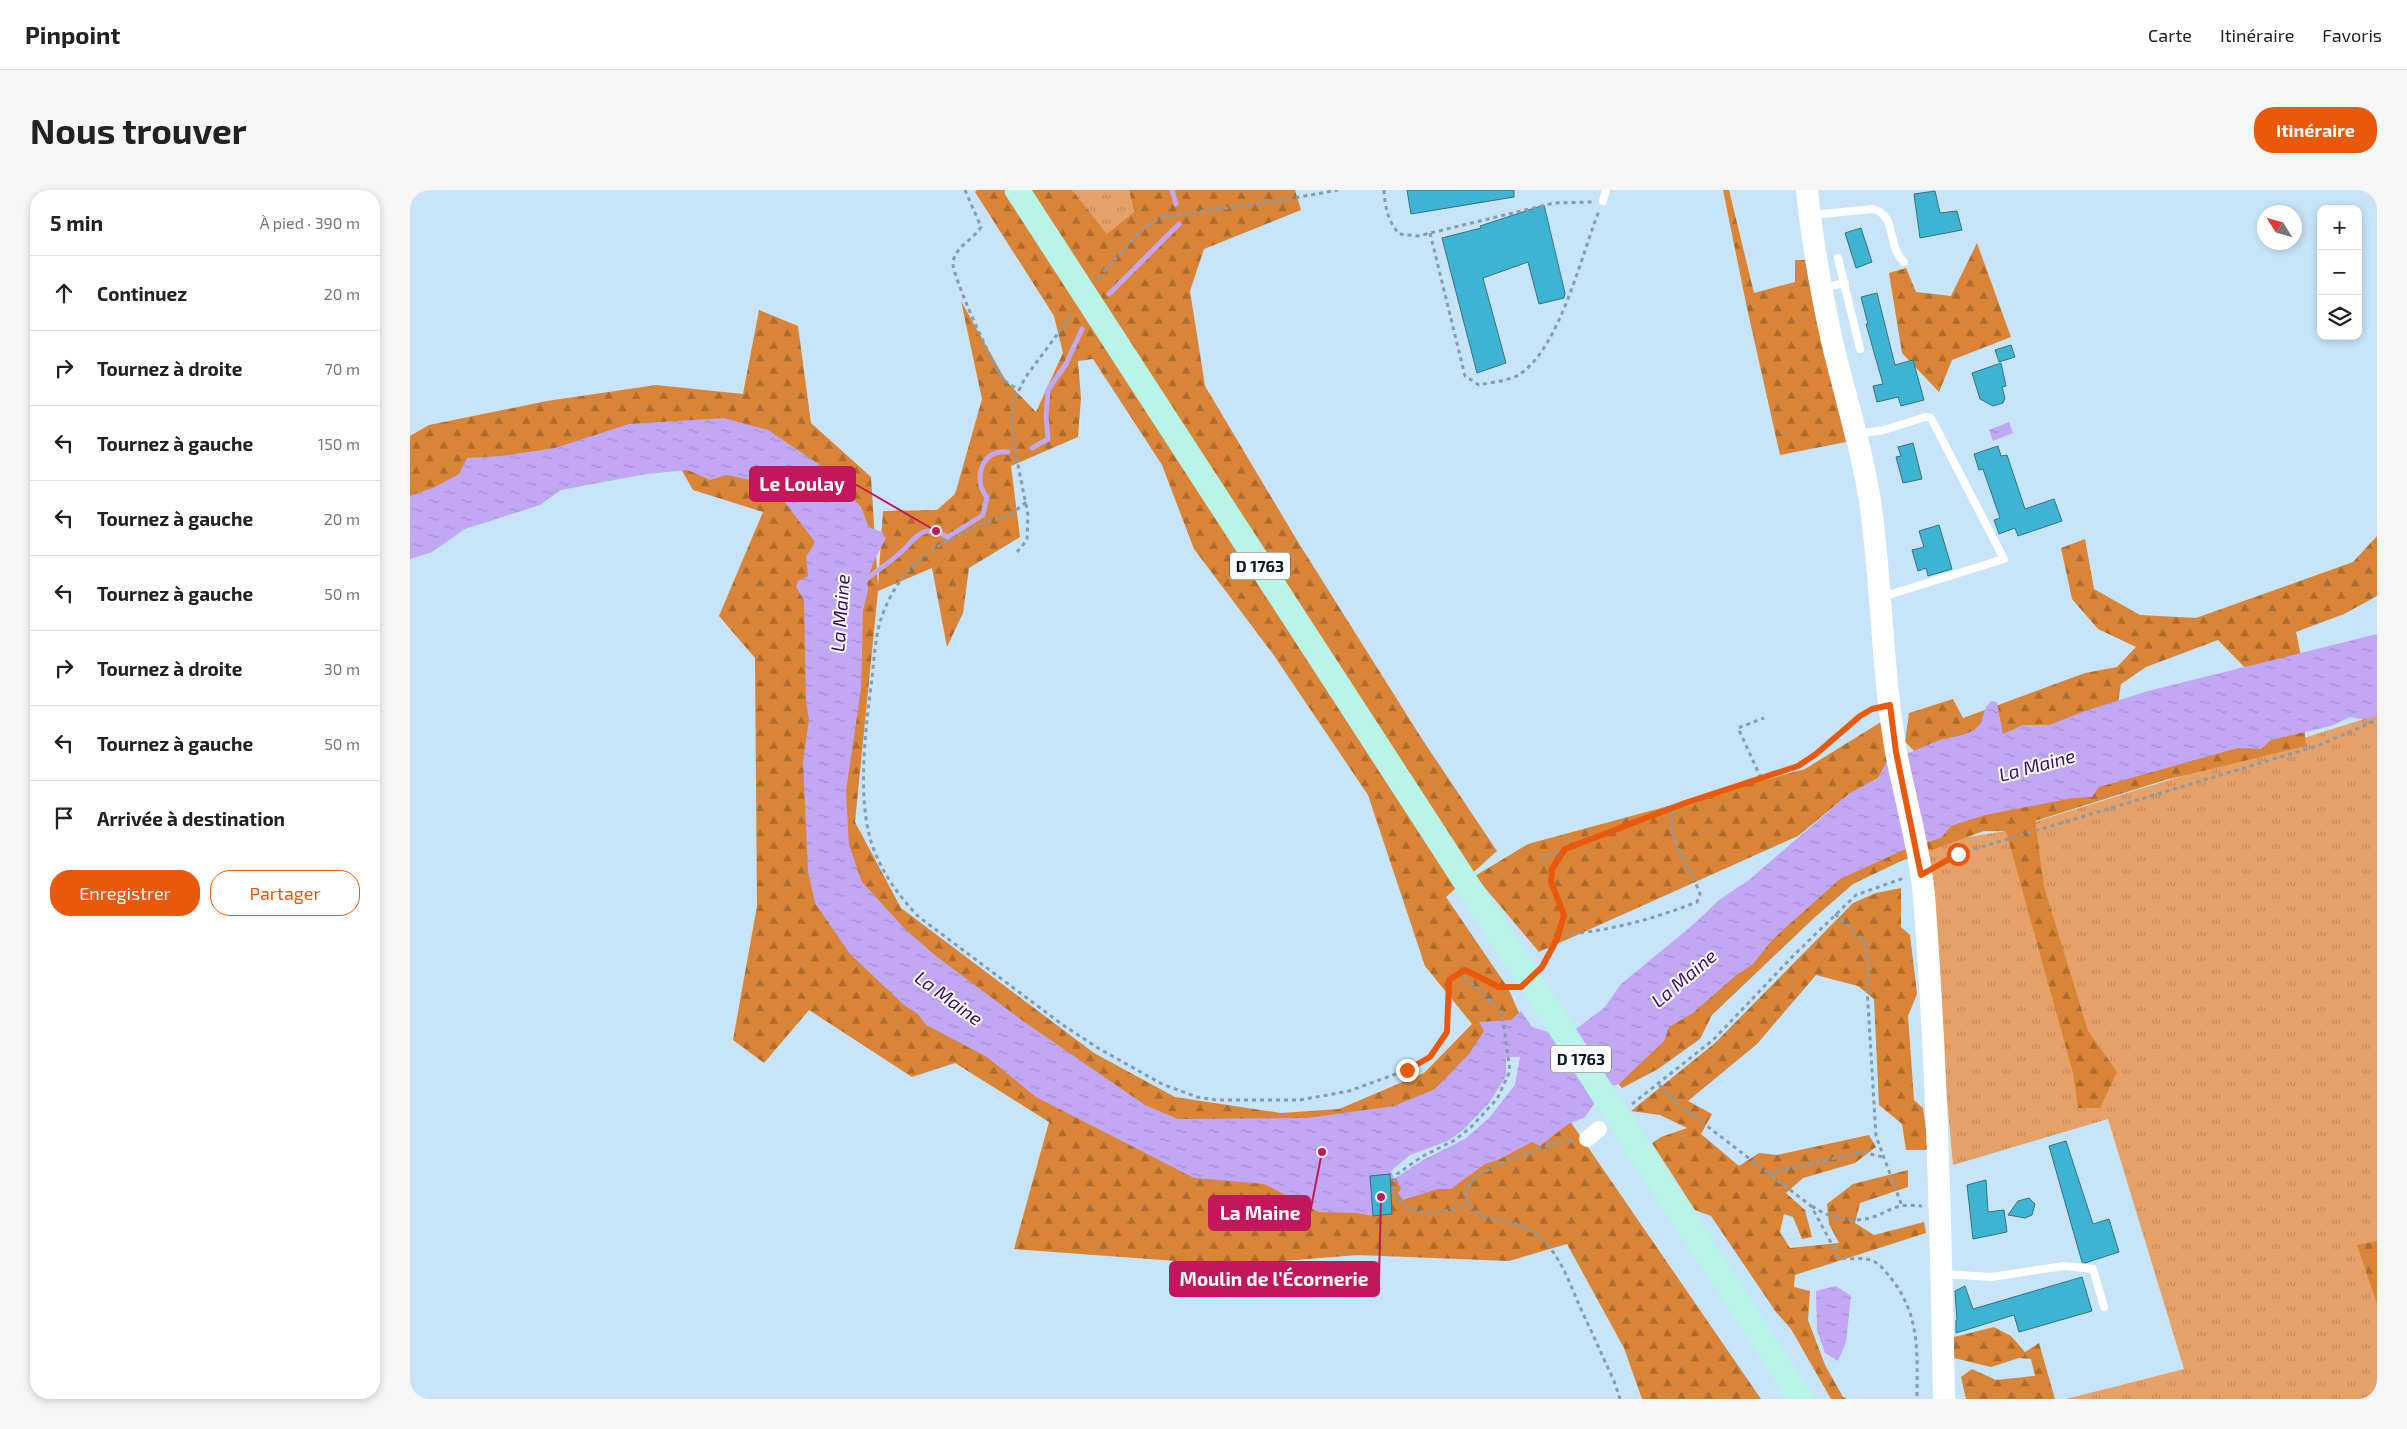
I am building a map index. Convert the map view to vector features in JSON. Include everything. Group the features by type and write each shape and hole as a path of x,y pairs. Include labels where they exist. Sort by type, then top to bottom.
{"main road":[{"name":"D 1763","path":"1017,190 1801,1399"}],"street":[{"path":"1807,190 1813,249 1856,434 1870,508 1896,752 1913,870 1925,905 1940,1206 1944,1399"}],"lane":[{"path":"1603,201 1606,190"},
{"path":"1809,216 1873,208 1881,211 1888,217 1891,237 1900,258 1904,262"},
{"path":"1838,258 1860,349"},
{"path":"1821,289 1845,283"},
{"path":"1856,434 1884,430 1925,417 1931,418 2004,559 1879,598"},
{"path":"1942,1274 1991,1277 2064,1266 2093,1269 2104,1307"}],"path":[{"path":"965,190 981,227 976,235 956,251 953,264 964,299 1003,378 1019,390"},
{"path":"1096,281 1142,229 1162,217 1283,200 1338,190"},
{"path":"1384,190 1387,212 1392,225 1399,234 1418,236 1430,233 1554,203 1603,201 1562,314 1538,357 1519,375 1479,385 1465,376 1430,233"},
{"path":"1017,552 1027,540 1028,515 1011,420 1015,398 1025,378 1075,310"},
{"path":"1026,502 1013,514 978,526 922,556 905,574 888,600 880,622 869,698 865,754 865,802 869,833 879,862 906,905 987,970 1084,1039 1162,1084 1197,1097 1216,1100 1300,1100 1349,1091 1407,1070 1430,1057 1447,1032 1449,980 1457,972 1465,970 1499,987 1514,987"},
{"path":"1540,859 1674,808 1798,766 1816,754 1860,716 1872,709 1890,705"},
{"path":"1761,778 1738,728 1764,718"},
{"path":"1940,1206 1902,1206 1872,1218 1843,1219 1824,1214 1677,1103 1658,1085 1713,1040 1856,895 1913,870 1958,854 2317,746 2377,720"},
{"path":"1557,939 1570,933 1584,933 1654,918 1697,902 1700,894 1695,880 1673,835 1670,817 1674,808"},
{"path":"1542,967 1557,939 1564,915 1551,882 1552,869 1565,849"},
{"path":"1836,914 1865,942 1869,963 1867,988 1876,1136 1902,1206"},
{"path":"1457,972 1477,988 1502,1013 1510,1071 1497,1099 1471,1127 1455,1140 1422,1156 1397,1174 1393,1183 1395,1195 1406,1206 1425,1212 1452,1210 1468,1204"},
{"path":"1593,1134 1563,1141 1495,1166 1472,1178 1466,1188 1468,1204 1484,1217 1518,1225 1532,1232 1555,1253 1614,1381 1620,1399"},
{"path":"1769,1173 1862,1152 1874,1153 1884,1157"},
{"path":"1811,1206 1839,1257 1845,1260 1869,1259 1876,1262 1896,1284 1912,1318 1916,1332 1918,1352 1917,1399"}],"green space":[{"path":"977,190 1072,190 1107,234 1134,212 1129,190 1295,190 1301,210 1204,249 1190,291 1205,386 1298,542 1422,739 1497,851 1446,897 1508,988 1561,1108 1761,1399 1642,1399 1624,1348 1567,1244 1509,1261 1358,1255 1231,1265 1014,1249 1049,1122 955,1063 912,1077 809,1010 764,1063 733,1040 757,906 755,658 719,616 763,512 693,490 659,430 410,505 410,436 429,425 547,401 656,385 743,394 759,310 798,326 811,423 871,477 878,586 883,511 937,510 956,491 982,399 961,301 1006,381 1036,412 1063,353 1054,316 975,192","holes":["1093,359 1162,465 1194,549 1273,654 1368,795 1425,966 1472,1024 1424,1073 1339,1109 1281,1113 1175,1097 1094,1053 901,908 855,822 878,591 932,568 947,647 963,613 969,568 1020,537 1011,466 1078,437 1081,398 1078,361"]},
{"path":"1072,190 1129,190 1134,212 1107,235"},
{"path":"1723,190 1729,190 1754,293 1795,282 1795,260 1805,260 1817,323 1846,442 1780,455"},
{"path":"1977,243 2011,337 1952,360 1939,392 1902,353 1889,273 1906,268 1916,292 1951,296"},
{"path":"2377,536 2377,596 2344,614 2296,632 2303,666 2253,676 2218,640 2146,667 2121,684 2117,709 1935,771 1905,742 1909,713 1953,699 1963,718 2085,673 2117,667 2136,647 2098,629 2072,599 2061,548 2085,539 2094,589 2140,615 2196,618 2353,562"},
{"path":"2377,715 2377,1399 2066,1399 2184,1369 2108,1119 1953,1165 1924,844 2006,831"},
{"path":"1881,722 1887,762 1878,778 1849,794 1798,836 1539,952 1475,876 1528,844 1805,769"},
{"path":"2304,724 2306,746 2165,780 2035,821 2044,887 2088,1031 2117,1072 2100,1108 2078,1108 2073,1073 2006,831 1984,831 1899,862 1853,884 1813,919 1712,1015 1700,1039 1658,1069 1622,1088 1612,1077 1824,883 1936,824"},
{"path":"1901,888 1901,927 1910,935 1917,994 1908,1016 1914,1100 1923,1108 1929,1150 1906,1150 1902,1124 1879,1105 1874,999 1858,986 1816,975 1757,1044 1688,1101 1712,1114 1701,1134 1739,1166 1759,1153 1777,1155 1869,1135 1876,1147 1855,1163 1803,1178 1786,1193 1805,1210 1812,1237 1802,1239 1793,1217 1784,1214 1780,1232 1790,1248 1839,1243 1829,1224 1827,1204 1853,1184 1908,1170 1908,1187 1860,1203 1855,1223 1874,1235 1924,1222 1926,1233 1795,1275 1794,1287 1810,1291 1808,1320 1825,1365 1843,1397 1847,1399 1831,1399 1791,1329 1776,1312 1711,1216 1695,1210 1652,1143 1661,1137 1687,1128 1660,1115 1631,1111 1715,1043 1853,903 1876,893"},
{"path":"2377,1241 2377,1304 2357,1245"},
{"path":"1994,1327 2011,1336 2025,1352 2039,1343 2055,1399 1966,1399 1961,1377 1972,1369 1996,1380 2035,1376 2031,1359 2019,1358 1991,1367 1954,1358 1954,1337"}],"water":[{"path":"724,418 768,430 820,465 861,507 869,527 882,532 886,538 867,579 868,590 863,611 861,689 846,791 849,845 862,882 905,929 936,956 1023,1021 1145,1105 1178,1119 1307,1118 1394,1106 1435,1089 1469,1054 1484,1031 1479,1022 1511,1020 1521,1011 1532,1027 1551,1033 1576,1029 1604,1008 1621,984 1694,924 1719,900 1749,880 1849,794 1878,778 1887,762 1942,739 1963,735 1974,730 1980,724 1986,707 1991,701 1997,702 2003,734 2023,725 2049,725 2085,711 2148,691 2377,634 2377,716 2365,720 2350,717 2331,726 2271,740 2261,749 2238,748 2099,787 2092,797 2073,798 1985,815 1951,826 1941,838 1908,848 1840,879 1772,940 1753,964 1734,977 1693,1013 1669,1027 1664,1041 1619,1084 1605,1088 1585,1117 1567,1125 1540,1146 1532,1142 1500,1159 1485,1164 1451,1189 1438,1189 1403,1200 1398,1193 1401,1189 1396,1178 1390,1179 1389,1174 1370,1176 1373,1216 1356,1213 1319,1212 1264,1184 1194,1178 1036,1097 987,1057 926,1025 918,1014 904,1005 850,954 815,903 808,872 803,761 809,720 806,702 804,600 796,587 798,581 808,576 806,557 815,542 780,496 755,481 726,475 710,480 688,470 646,474 561,490 540,505 465,529 432,552 410,559 410,496 435,487 459,474 467,458 502,456 555,448 629,424"},
{"path":"2009,422 2013,433 1993,441 1989,430"},
{"path":"1836,1286 1851,1296 1846,1342 1838,1361 1825,1353 1817,1330 1816,1291"}],"pier":[{"path":"1506,1057 1520,1057 1515,1085 1489,1118 1465,1139 1423,1160 1394,1179 1391,1171 1410,1155 1448,1141 1463,1130 1489,1103 1506,1076"}],"building":[{"path":"1407,190 1514,190 1514,197 1411,214"},
{"path":"1935,191 1940,213 1957,211 1962,230 1920,238 1914,194"},
{"path":"1544,205 1565,293 1564,298 1539,304 1528,262 1483,278 1506,363 1477,373 1442,238 1481,228 1480,226"},
{"path":"1861,228 1872,262 1856,268 1845,233"},
{"path":"1877,293 1895,365 1913,360 1924,400 1901,406 1898,397 1877,402 1873,386 1883,384 1866,324 1868,324 1861,297"},
{"path":"2011,345 2015,357 1999,362 1995,350"},
{"path":"2001,363 2006,386 2002,387 2005,398 2003,403 1993,406 1980,399 1972,373"},
{"path":"1913,443 1922,479 1903,483 1896,457 1901,456 1898,447"},
{"path":"1998,446 2001,456 2007,455 2025,509 2054,499 2062,521 2018,536 2015,528 1999,534 1994,520 2000,518 1983,469 1979,470 1974,454"},
{"path":"1939,525 1952,569 1928,576 1926,568 1918,571 1912,550 1924,547 1919,531"},
{"path":"2066,1141 2093,1224 2109,1219 2119,1252 2085,1263 2082,1262 2049,1146"},
{"path":"1390,1174 1392,1214 1373,1216 1370,1176"},
{"path":"1986,1180 1988,1212 2004,1210 2007,1232 1973,1239 1967,1185"},
{"path":"2029,1198 2035,1204 2032,1215 2025,1218 2008,1215 2018,1201"},
{"path":"2082,1277 2092,1311 2019,1332 2014,1315 1956,1333 1955,1291 1965,1286 1973,1309"}],"waterway":[{"path":"1172,190 1176,204"},
{"path":"1109,294 1179,224"},
{"path":"1032,448 1048,439 1046,416 1048,390 1066,364 1082,329"},
{"path":"862,578 867,579 920,534 931,531 948,537 983,515 987,497 980,482 982,467 992,455 999,452 1008,452"}],"place":[{"name":"Le Loulay","path":"936,531"},
{"name":"La Maine","path":"1322,1152"},
{"name":"Moulin de l'Écornerie","path":"1381,1197"}],"route":[{"path":"1407,1070 1430,1057 1447,1032 1449,980 1457,972 1465,970 1499,987 1521,987 1542,967 1557,939 1564,915 1551,882 1552,869 1565,849 1685,803 1798,766 1816,754 1847,726 1872,709 1890,705 1896,752 1921,875 1958,854"}]}
